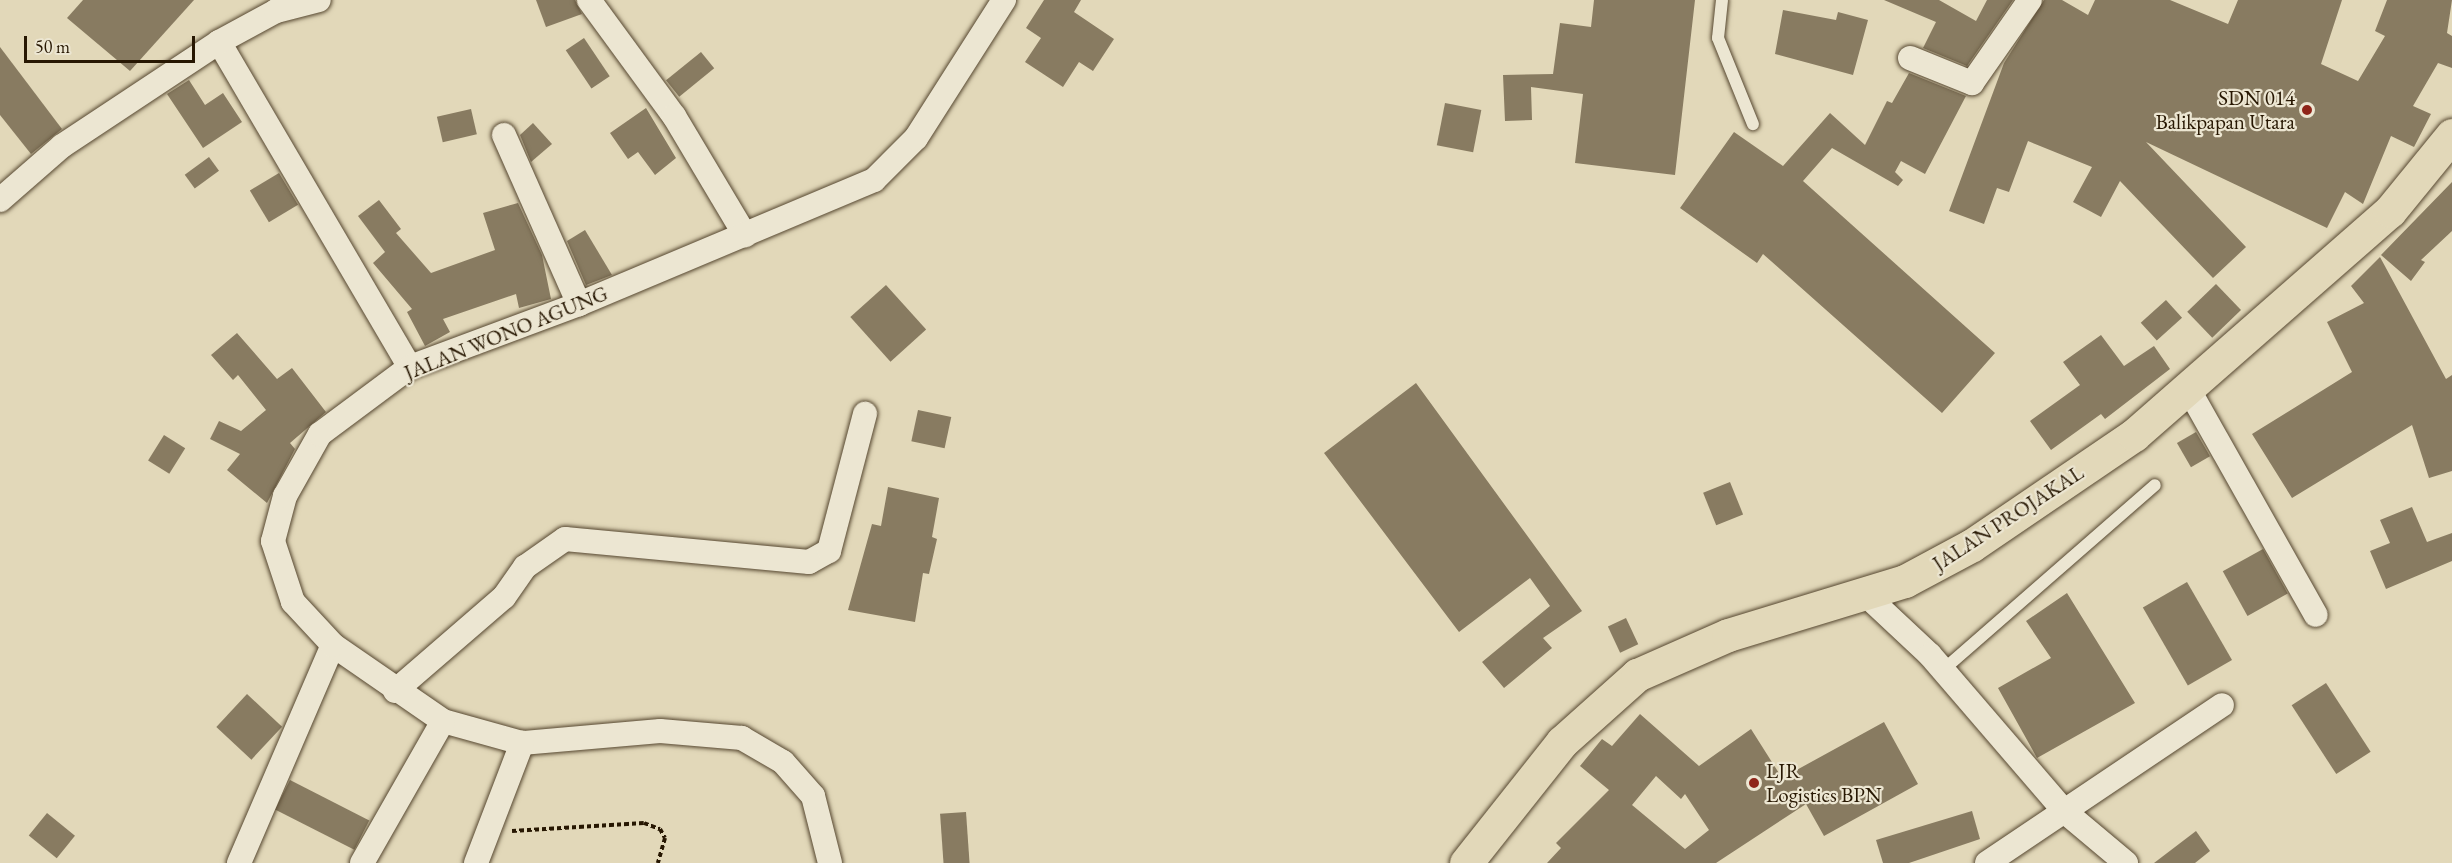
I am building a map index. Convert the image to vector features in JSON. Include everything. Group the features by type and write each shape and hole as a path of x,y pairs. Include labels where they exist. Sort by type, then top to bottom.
{"main road":[{"name":"JALAN PROJAKAL","path":"1466,863 1562,742 1637,675 1728,635 1867,596 1972,545 2134,435 2189,390 2390,211 2452,135"}],"street":[{"path":"0,200 62,146 219,42 276,11 319,0"},
{"path":"589,0 674,116 745,235"},
{"name":"JALAN WONO AGUNG","path":"830,863 823,818 813,796 783,762 742,738 660,731 522,743 442,721 395,691 333,645 293,602 280,570 273,541 285,496 320,434 410,367 579,304 849,192 896,163 1004,0"},
{"path":"1910,58 1972,83 2030,0"},
{"path":"219,42 410,367"},
{"path":"504,135 579,304"},
{"path":"2189,390 2316,615"},
{"path":"395,691 504,597 525,567 565,539 809,562 829,551 865,414"},
{"path":"1867,596 1942,670 2064,811 2126,863"},
{"path":"239,863 333,645"},
{"path":"1987,863 2222,705"},
{"path":"362,863 442,721"},
{"path":"476,863 490,833 522,743"}],"lane":[{"path":"1722,0 1718,38 1753,124"},
{"path":"1942,670 2156,485"}],"path":[{"path":"490,833 644,823 660,829 665,838 658,863"}],"building":[{"path":"83,0 194,0 130,71 67,18"},
{"path":"536,0 575,0 582,14 546,27"},
{"path":"1044,0 1081,0 1074,12 1114,39 1093,71 1079,62 1063,87 1025,62 1041,38 1026,28"},
{"path":"1594,0 1695,0 1675,175 1575,163 1583,94 1531,87 1532,120 1505,121 1503,75 1553,74 1560,23 1591,27"},
{"path":"1884,0 1939,0 1976,21 1987,0 2013,0 1967,66 1923,48 1936,22"},
{"path":"2044,0 2062,0 2088,15 2095,0 2170,0 2228,24 2238,0 2342,0 2321,64 2358,81 2385,36 2375,31 2387,0 2452,0 2447,33 2452,36 2452,68 2438,63 2413,106 2431,114 2414,147 2391,136 2363,204 2345,192 2327,228 2146,142 2246,247 2213,278 2120,181 2101,217 2073,202 2092,167 2028,141 2009,192 1997,188 1984,224 1949,211 2004,63"},
{"path":"1783,10 1836,20 1838,12 1868,20 1853,75 1775,54"},
{"path":"584,38 610,76 591,88 566,50"},
{"path":"0,47 62,129 31,154 0,115"},
{"path":"701,52 714,68 679,97 666,80"},
{"path":"1909,73 1966,96 1925,174 1901,161 1895,172 1903,180 1898,186 1832,148 1803,181 1995,353 1942,413 1763,254 1757,263 1680,208 1734,132 1783,166 1830,113 1865,145 1887,101 1892,103"},
{"path":"189,80 205,105 223,93 242,122 203,148 167,94"},
{"path":"1445,103 1481,110 1473,152 1437,145"},
{"path":"646,108 676,158 655,175 638,152 628,159 610,133"},
{"path":"471,109 477,134 443,142 437,117"},
{"path":"533,123 552,144 531,162 520,135"},
{"path":"209,157 219,171 195,188 185,175"},
{"path":"279,173 298,205 269,222 250,191"},
{"path":"2452,182 2452,231 2421,260 2425,262 2411,281 2381,255"},
{"path":"379,200 401,229 396,233 431,273 495,250 483,213 518,203 542,255 551,299 519,308 516,294 443,319 450,332 425,346 407,312 412,309 373,263 385,252 358,216"},
{"path":"585,230 612,275 586,285 567,241"},
{"path":"2380,257 2446,379 2452,375 2452,471 2429,478 2412,425 2292,498 2252,434 2352,372 2327,322 2364,303 2351,286"},
{"path":"2216,284 2241,310 2212,338 2187,312"},
{"path":"886,285 926,330 890,362 850,317"},
{"path":"2166,300 2182,318 2157,341 2141,323"},
{"path":"237,333 277,379 292,368 326,412 290,443 295,449 267,503 227,470 240,454 210,439 219,421 241,431 266,410 238,375 233,380 211,355"},
{"path":"2101,335 2124,366 2154,346 2170,369 2105,419 2101,414 2051,450 2030,421 2080,385 2063,362"},
{"path":"1416,383 1582,611 1543,638 1552,648 1504,688 1482,662 1550,606 1530,578 1459,632 1324,453"},
{"path":"918,410 951,417 945,448 911,441"},
{"path":"2196,432 2210,456 2191,467 2177,443"},
{"path":"164,435 185,448 169,474 148,460"},
{"path":"1730,482 1743,514 1716,525 1703,493"},
{"path":"888,487 939,498 932,537 937,539 929,574 923,573 915,622 848,610 872,524 881,526"},
{"path":"2412,507 2427,542 2452,533 2452,561 2386,589 2370,551 2390,543 2380,520"},
{"path":"2263,549 2288,594 2247,616 2223,571"},
{"path":"2187,582 2232,660 2188,685 2143,608"},
{"path":"2067,593 2135,703 2037,758 1998,688 2051,658 2026,621"},
{"path":"1626,618 1638,644 1620,653 1608,626"},
{"path":"2326,683 2371,752 2336,774 2292,705"},
{"path":"247,694 282,727 251,760 216,727"},
{"path":"1640,714 1699,766 1751,729 1782,778 1884,722 1918,784 1824,836 1806,804 1716,863 1547,863 1561,848 1556,843 1609,790 1580,766 1602,739 1612,746","holes":["1656,776 1681,799 1685,794 1709,830 1685,849 1632,805"]},
{"path":"290,780 369,820 354,850 275,809"},
{"path":"1972,811 1980,839 1909,863 1883,863 1876,840"},
{"path":"966,812 970,863 944,863 940,814"},
{"path":"47,813 75,836 57,858 29,836"},
{"path":"2196,831 2210,851 2195,863 2154,863"}],"place":[{"name":"SDN 014 Balikpapan Utara","path":"2307,110"},
{"name":"LJR Logistics BPN","path":"1754,783"}]}
